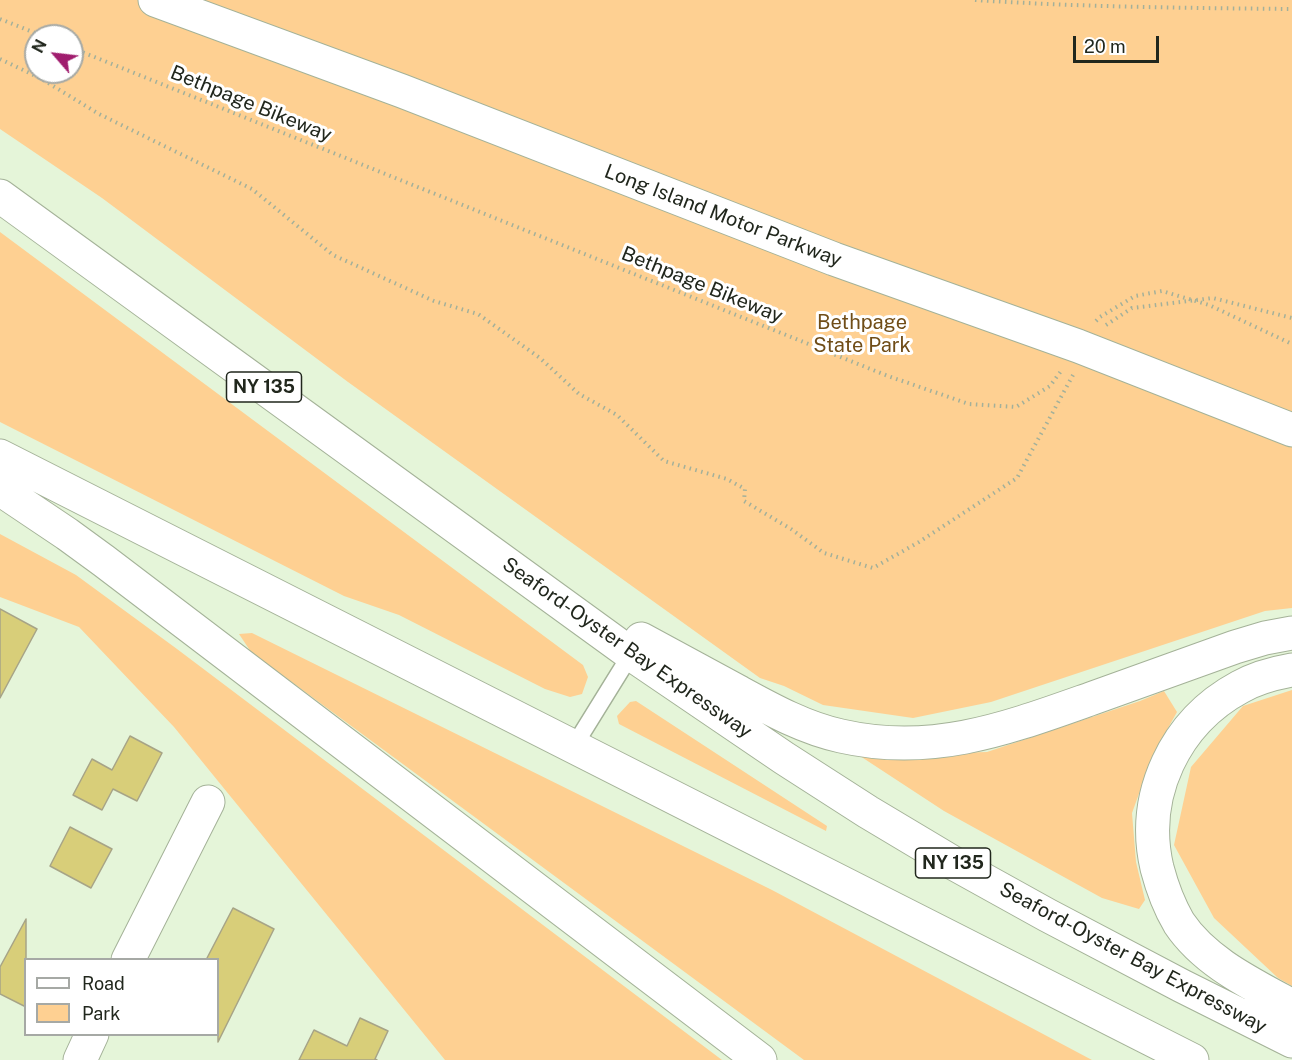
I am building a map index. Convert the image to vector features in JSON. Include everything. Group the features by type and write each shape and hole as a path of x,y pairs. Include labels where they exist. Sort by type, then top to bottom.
{"main road":[{"name":"Long Island Motor Parkway","path":"155,0 402,91 834,259 1081,347 1292,430"},
{"name":"Seaford-Oyster Bay Expressway","path":"0,196 632,654 783,758 868,812 1047,915 1292,1041"},
{"path":"0,456 1192,1060"},
{"path":"0,489 105,561 760,1060"},
{"path":"528,578 777,712 808,726 841,736 875,741 909,743 944,741 996,730 1235,647 1292,633"},
{"path":"1292,670 1241,686 1219,700 1201,716 1183,737 1169,759 1154,803 1152,828 1154,854 1160,879 1168,902 1180,923 1195,942 1215,960 1292,1006"},
{"path":"129,958 208,802"},
{"path":"80,1060 92,1036"}],"lane":[{"path":"574,746 632,654"}],"path":[{"path":"975,0 1178,8 1292,9"},
{"path":"0,19 24,28"},
{"name":"Bethpage Bikeway","path":"84,53 888,376 969,404 1016,407 1050,386 1081,347 1100,317 1135,296 1162,291 1195,300 1292,344"},
{"path":"0,59 40,78 99,114 252,189 333,255 434,301 478,314 540,358 579,394 617,415 664,461 727,479 745,489 744,501 791,528 824,553 873,568 919,542 1017,478 1069,383 1081,347 1098,329 1132,308 1213,298 1292,318"}],"green space":[{"name":"Bethpage State Park","path":"0,0 1292,0 1292,608 1265,611 991,702 913,718 823,705 784,686 760,678 348,382 102,198 0,129"},
{"path":"0,232 583,665 588,677 582,694 570,697 545,689 399,615 344,596 0,422"},
{"path":"0,534 76,575 722,1060 445,1060 174,727 79,627 0,597"},
{"path":"252,633 772,890 1092,1060 804,1060 251,652 239,634"},
{"path":"1292,690 1292,986 1278,978 1214,918 1174,845 1191,767 1243,706"},
{"path":"1164,691 1177,712 1153,755 1132,813 1136,862 1145,900 1139,909 1102,898 944,811 860,756 987,752"},
{"path":"636,701 827,826 826,831 619,724 617,716 630,702"}],"building":[{"path":"0,609 37,629 0,698"},
{"path":"130,736 162,753 137,801 113,789 102,810 73,795 92,759 112,770"},
{"path":"70,827 112,849 91,888 50,866"},
{"path":"233,908 274,929 218,1042 219,958 207,958"},
{"path":"26,919 24,1006 0,994 0,967"},
{"path":"360,1018 388,1031 375,1059 377,1060 299,1060 314,1030 347,1046"}]}
